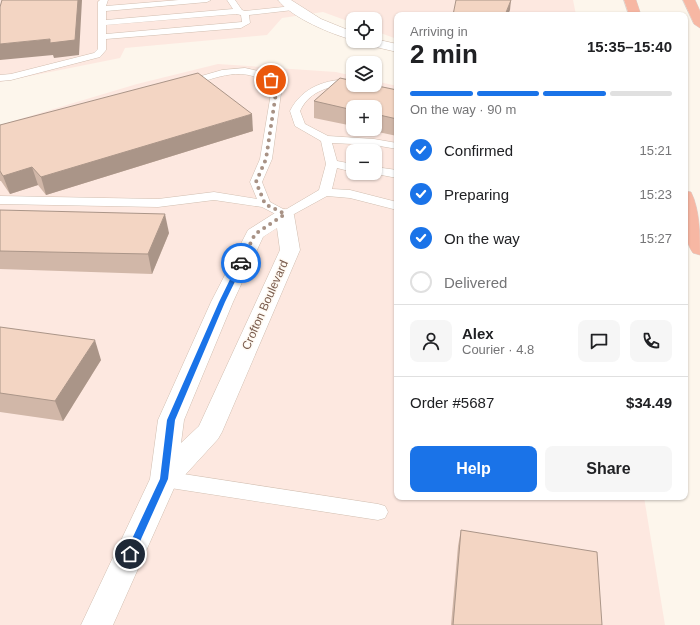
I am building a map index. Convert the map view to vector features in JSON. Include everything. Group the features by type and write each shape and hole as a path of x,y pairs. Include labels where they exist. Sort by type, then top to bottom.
{"highway":[{"path":"630,0 634,12"},
{"path":"690,1 700,24"},
{"path":"688,207 700,249"}],"street":[{"path":"284,0 293,8 318,23 346,33"},
{"path":"382,44 394,47"},
{"name":"Crofton Boulevard","path":"97,625 164,479 171,420 222,302 255,234 285,214 290,250 209,432 164,479"}],"lane":[{"path":"0,78 11,77 97,55 102,50 103,4 207,0"},
{"path":"102,37 241,25 246,23 242,12 231,0"},
{"path":"102,23 293,8"},
{"path":"175,86 229,72 244,71 257,72 271,80 277,86 266,159 256,182 265,204"},
{"path":"346,81 340,81 326,85 304,96 295,111 300,126 326,139 374,142 394,145"},
{"path":"325,192 332,164 326,139"},
{"path":"332,164 346,167"},
{"path":"382,172 394,174"},
{"path":"0,200 158,203 214,196 265,204 285,214 325,192 350,194 394,205"},
{"path":"164,479 378,512"}],"shaded area":[{"path":"0,0 573,0 575,12 394,12 394,38 382,34 382,12 346,12 346,20 323,12 282,18 267,35 125,48 120,58 0,82"},
{"path":"218,64 336,72 346,74 346,92 382,92 382,83 394,85 394,500 644,500 665,625 0,625 0,125 137,84"}],"building":[{"path":"2,0 78,0 75,40 50,43 50,39 0,44 0,7"},
{"path":"456,0 511,0 506,12 454,12"},
{"path":"198,73 252,114 41,177 32,167 3,176 0,171 0,125"},
{"path":"340,78 346,79 346,92 382,92 382,87 394,89 394,118 382,116 382,100 346,100 346,108 314,101"},
{"path":"0,210 165,214 148,254 0,251"},
{"path":"0,327 95,340 55,401 0,393"},
{"path":"461,530 597,552 602,625 453,625"}],"way so far":[{"path":"241,263 255,234 285,214 265,204 256,182 266,159 277,86 271,80"}],"route":[{"path":"130,554 164,479 171,420 222,302 241,263"}]}
